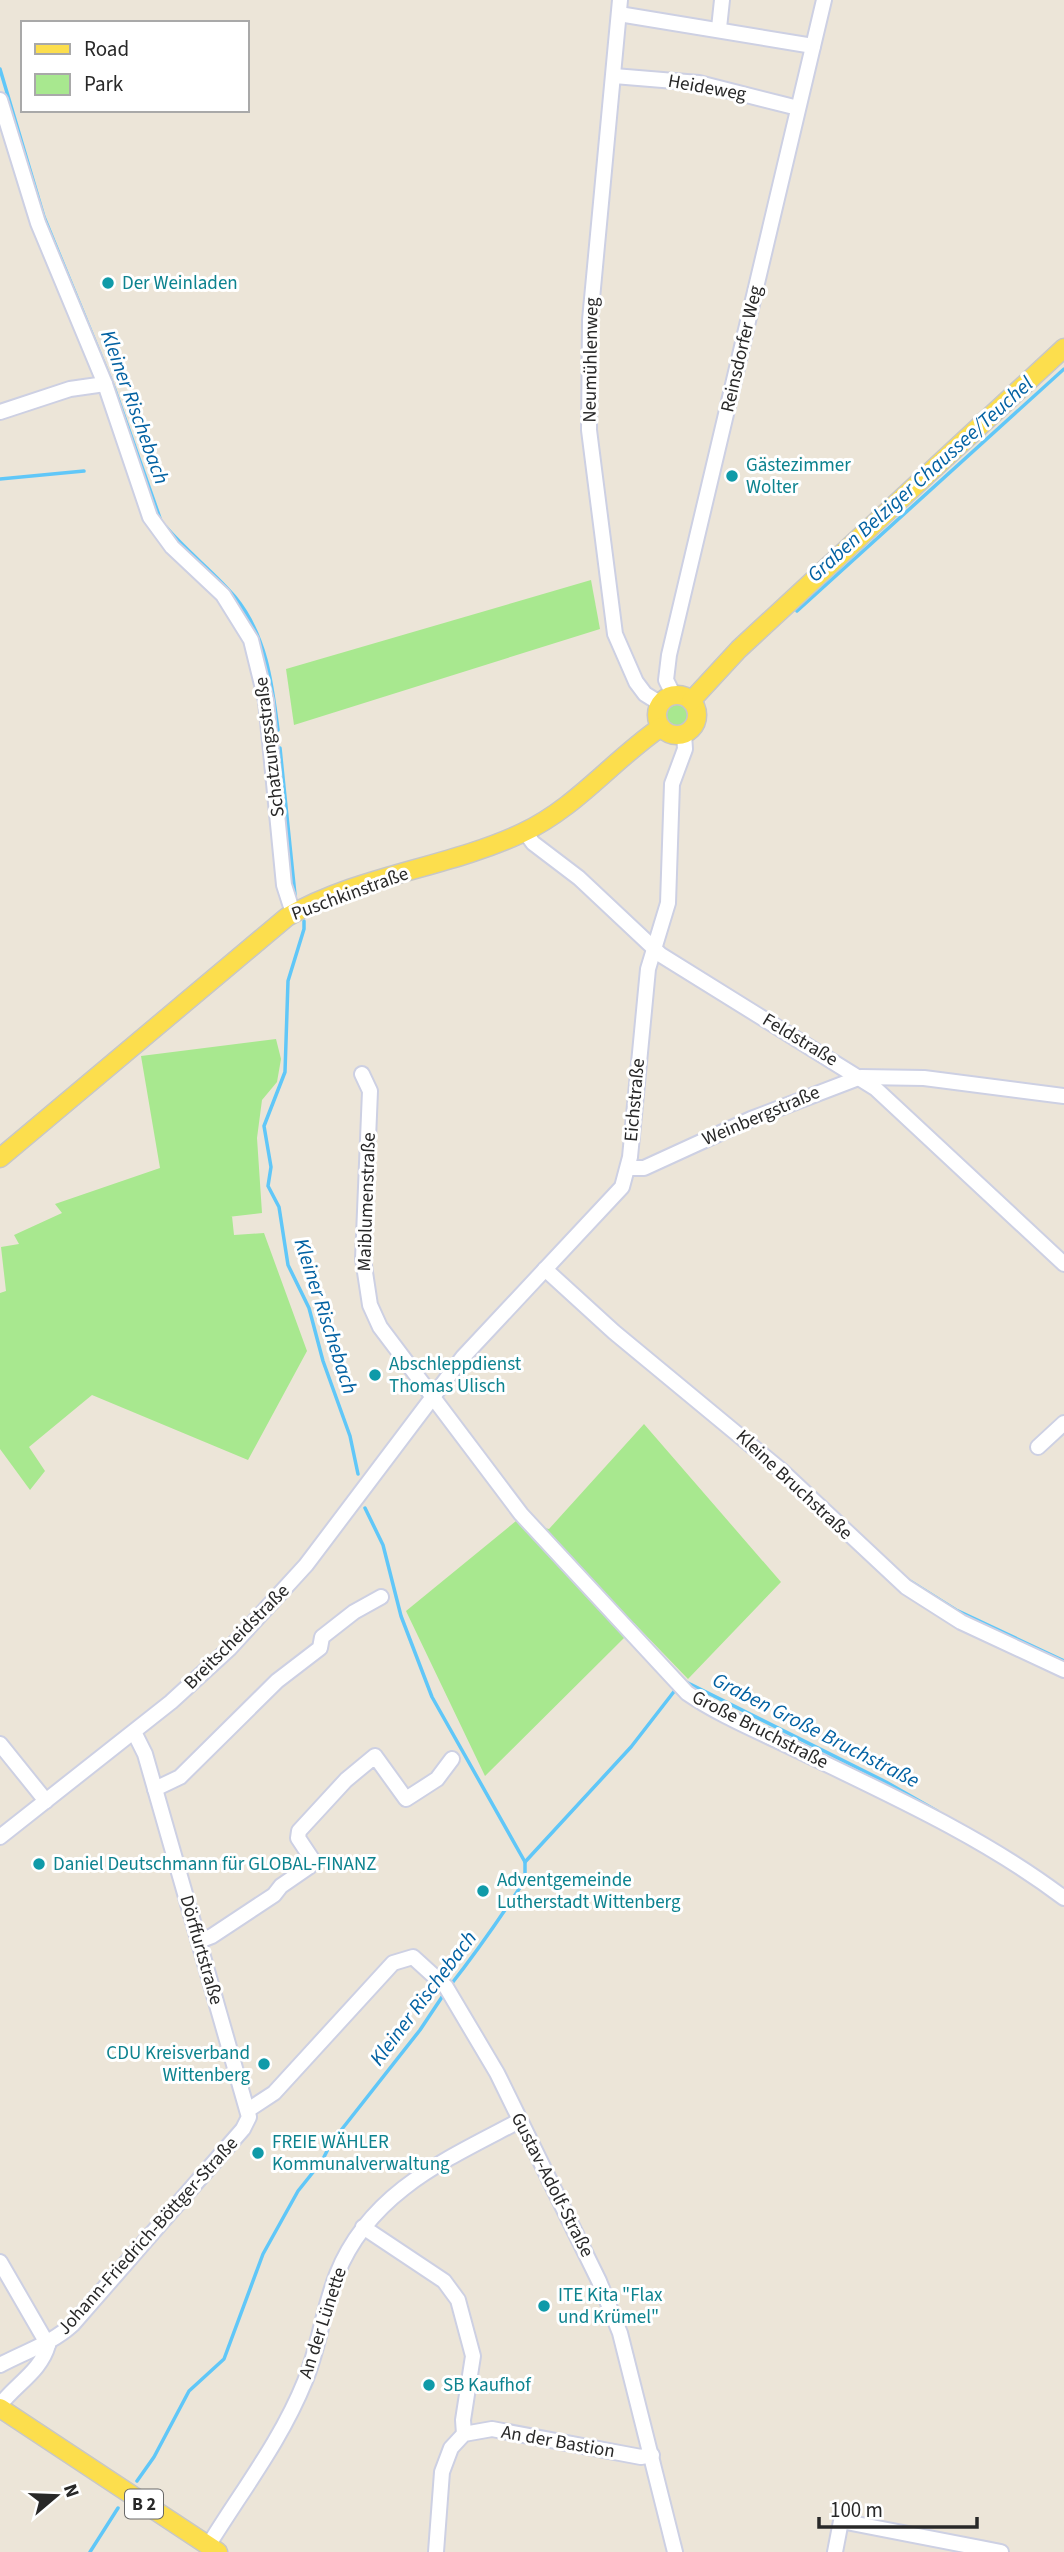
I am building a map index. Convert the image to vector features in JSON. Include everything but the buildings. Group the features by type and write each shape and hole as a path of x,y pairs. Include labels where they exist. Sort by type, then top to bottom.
{"main road":[{"path":"675,700 696,710 692,729 684,734 671,734 661,727 657,716 675,700 738,649 1064,348"},
{"name":"Puschkinstraße","path":"0,1158 298,911 525,832 562,809 661,727"},
{"name":"B 2","path":"0,2406 203,2548"}],"street":[{"path":"719,28 722,0"},
{"name":"Reinsdorfer Weg","path":"675,700 666,676 674,634 824,0"},
{"path":"619,7 813,46"},
{"name":"Neumühlenweg","path":"619,7 590,320 589,430 615,634 636,682 643,691 675,700"},
{"name":"Heideweg","path":"614,76 699,83 798,108"},
{"name":"Schatzungsstraße","path":"0,100 47,247 105,384 150,517 164,538 223,595 251,640 264,685 284,885 298,911"},
{"path":"0,411 70,389 105,384"},
{"name":"Eichstraße","path":"431,1396 463,1357 622,1187 629,1168 646,982 653,949 668,903 672,784 685,749 684,734"},
{"name":"Feldstraße","path":"525,832 533,843 562,864 653,949 861,1077 1064,1264"},
{"name":"Maiblumenstraße","path":"362,1074 370,1091 363,1259 367,1291 383,1333 431,1396"},
{"name":"Weinbergstraße","path":"629,1168 645,1168 751,1119 861,1077 924,1078 1064,1096"},
{"name":"Kleine Bruchstraße","path":"545,1269 614,1332 782,1471 906,1587 961,1622 1064,1670"},
{"name":"Große Bruchstraße","path":"431,1396 522,1514 678,1686 721,1713 918,1811 1023,1869 1064,1898"},
{"name":"Breitscheidstraße","path":"0,1837 203,1674 289,1585 431,1396"},
{"path":"1038,1447 1064,1423"},
{"path":"155,1789 180,1777 277,1681 320,1648 322,1637 354,1612 381,1597"},
{"name":"Dörffurtstraße","path":"134,1732 145,1754 248,2110"},
{"path":"0,1744 46,1801"},
{"path":"199,1941 212,1936 274,1895 281,1886 310,1866 312,1860 298,1838 299,1831 346,1780 375,1756 406,1799 437,1779 452,1759"},
{"name":"Johann-Friedrich-Böttger-Straße","path":"0,2365 32,2348 48,2345 73,2325 243,2129 248,2110 274,2093 393,1963 405,1957 419,1961"},
{"name":"Gustav-Adolf-Straße","path":"419,1961 449,1992 497,2073 585,2250 620,2333 675,2552"},
{"name":"An der Lünette","path":"203,2548 290,2412 305,2382 337,2274 363,2227 382,2205 420,2174 519,2121"},
{"path":"363,2227 444,2281 458,2300 473,2356 463,2420 464,2434 451,2448 442,2472 436,2552"},
{"path":"0,2262 48,2345"},
{"name":"Johann-Friedrich-Böttger-Straße","path":"0,2406 14,2386 44,2361 48,2345"},
{"name":"An der Bastion","path":"464,2434 492,2430 641,2457 652,2455"},
{"path":"835,2552 841,2521 1001,2552"}],"green space":[{"path":"591,580 600,629 294,725 286,669"},
{"path":"678,703 687,706 690,715 687,724 678,727 669,724 666,715 669,706"},
{"path":"276,1039 281,1059 277,1082 262,1100 257,1138 262,1213 232,1216 234,1235 264,1233 307,1351 248,1460 92,1395 29,1447 45,1471 30,1490 0,1449 0,1293 6,1291 1,1247 19,1244 14,1235 62,1213 55,1204 160,1168 141,1056"},
{"path":"644,1424 781,1582 688,1679 634,1623 624,1638 485,1776 406,1611 516,1521 549,1529"}],"waterway":[{"name":"Kleiner Rischebach","path":"0,69 44,217 115,390 161,521"},
{"name":"Graben Belziger Chaussee/Teuchel","path":"797,611 1064,369"},
{"path":"0,479 84,471"},
{"name":"Kleiner Rischebach","path":"166,527 227,588 246,612 266,660 278,730"},
{"name":"Kleiner Rischebach","path":"280,748 295,895"},
{"name":"Kleiner Rischebach","path":"304,921 288,981 285,1072 264,1126 271,1167 268,1186 279,1207 288,1265 309,1308 323,1361 350,1436 358,1474"},
{"name":"Kleiner Rischebach","path":"365,1508 383,1545 401,1616 432,1697 525,1862 525,1879 521,1886 449,1987"},
{"path":"905,1578 956,1610 1064,1661"},
{"name":"Graben Große Bruchstraße","path":"684,1681 886,1782 937,1811"},
{"name":"Graben Große Bruchstraße","path":"525,1862 631,1747 676,1689"},
{"name":"Kleiner Rischebach","path":"137,2481 154,2457 189,2391 224,2359 263,2254 298,2191 322,2161 331,2143 420,2030 444,1994"},
{"name":"Kleiner Rischebach","path":"90,2552 118,2508"}],"place":[{"name":"Der Weinladen","path":"108,283"},
{"name":"Gästezimmer Wolter","path":"732,476"},
{"name":"Abschleppdienst Thomas Ulisch","path":"375,1375"},
{"name":"Daniel Deutschmann für GLOBAL-FINANZ","path":"39,1864"},
{"name":"Adventgemeinde Lutherstadt Wittenberg","path":"483,1891"},
{"name":"CDU Kreisverband Wittenberg","path":"264,2064"},
{"name":"FREIE WÄHLER Kommunalverwaltung","path":"258,2153"},
{"name":"ITE Kita \"Flax und Krümel\"","path":"544,2306"},
{"name":"SB Kaufhof","path":"429,2385"}]}
